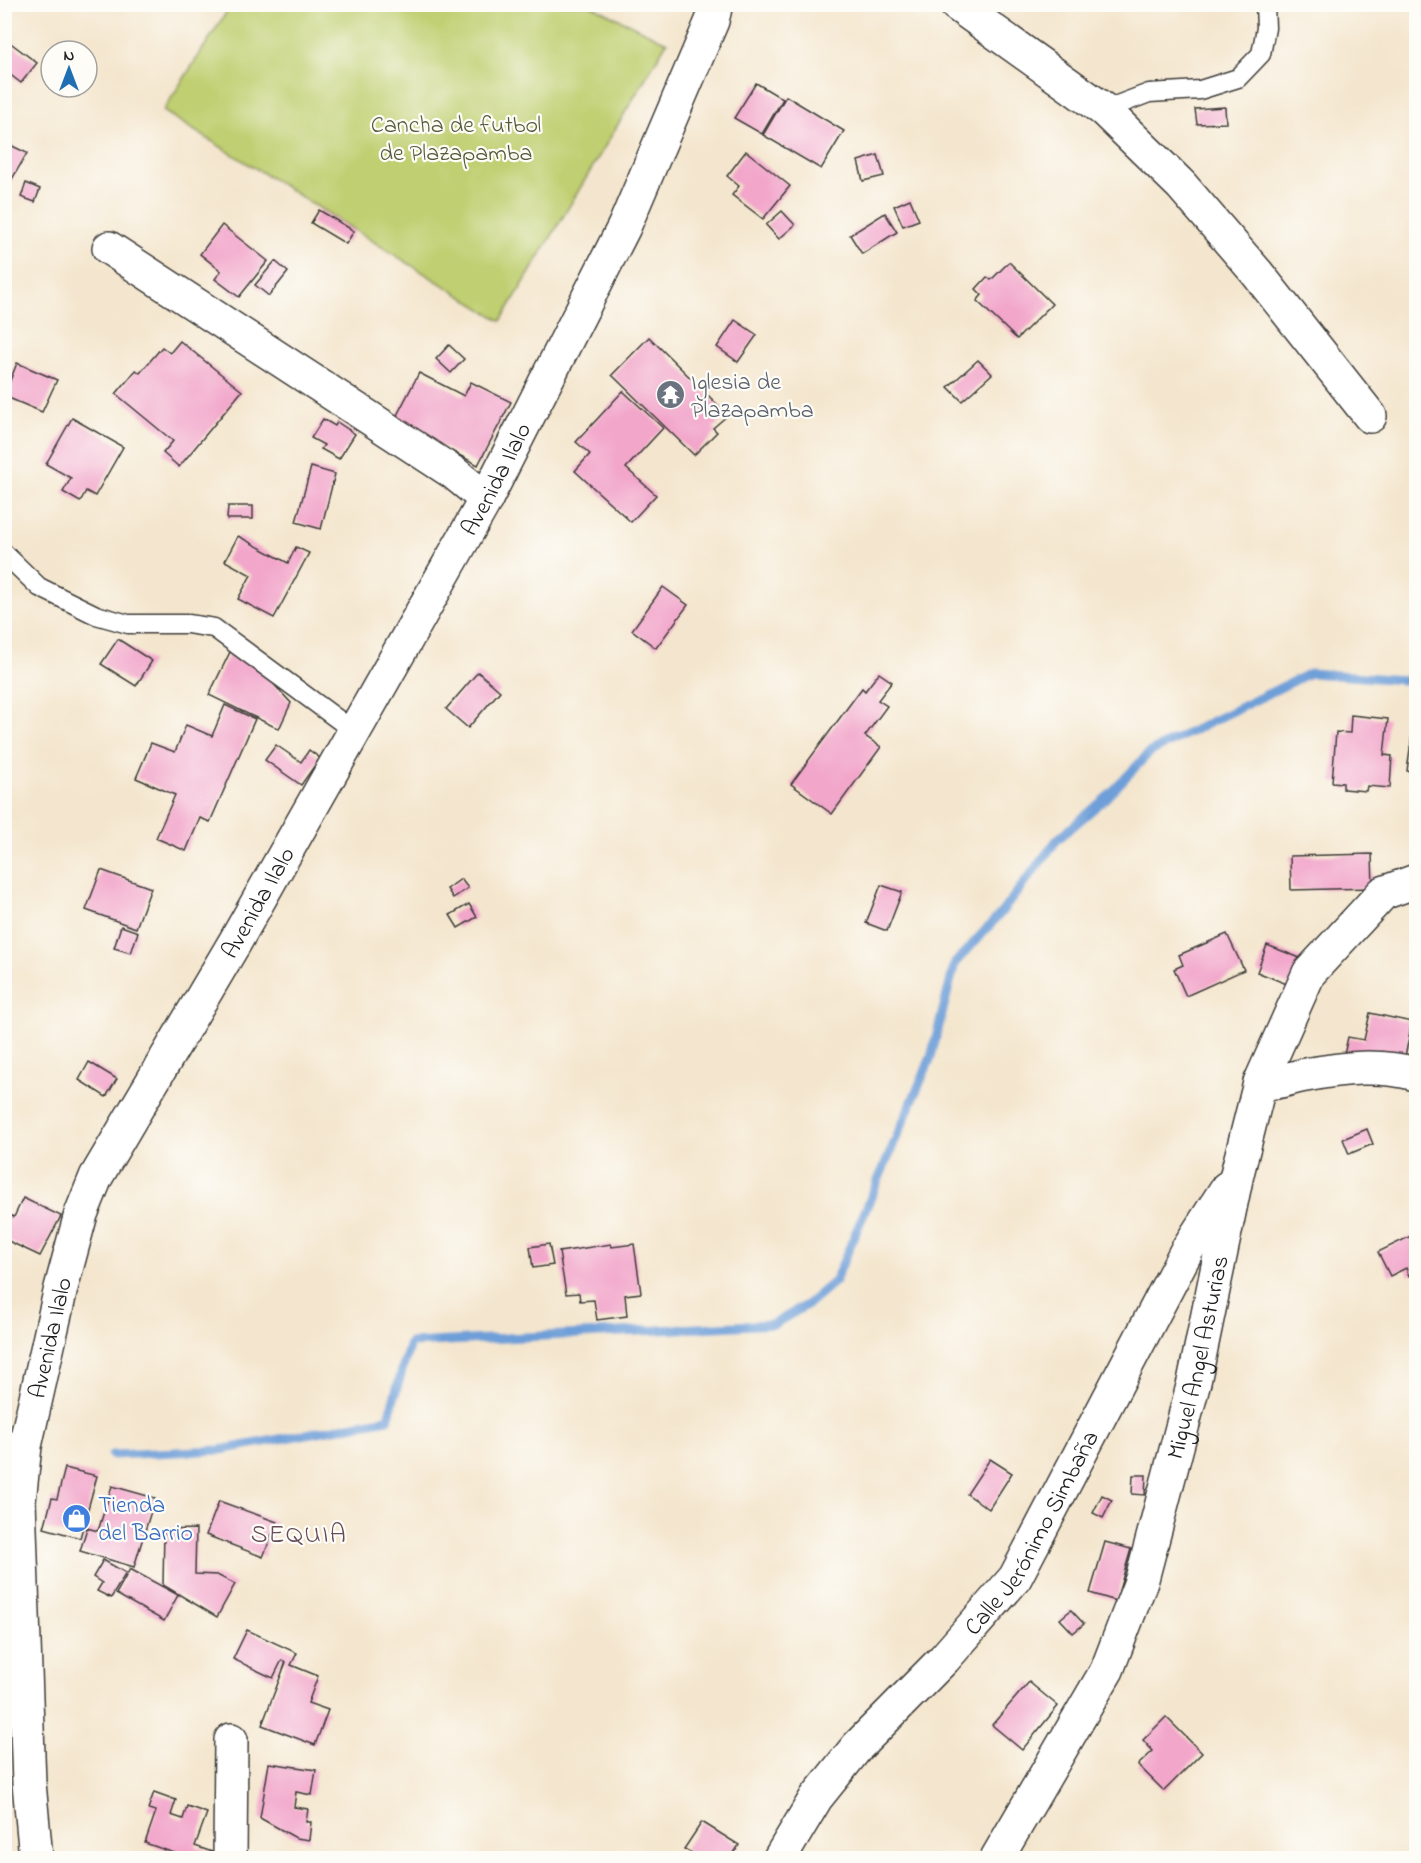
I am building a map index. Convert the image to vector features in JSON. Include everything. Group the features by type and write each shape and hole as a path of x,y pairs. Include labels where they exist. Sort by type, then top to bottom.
{"street":[{"name":"Avenida Ilalo","path":"36,1858 29,1784 19,1501 25,1446 61,1287 81,1214 96,1177 235,942 486,499 624,227 712,21 716,4"},
{"path":"956,4 1104,110 1181,185 1257,273 1370,416"},
{"path":"109,248 454,473 486,499"},
{"name":"Miguel Angel Asturias","path":"997,1858 1107,1670 1142,1579 1194,1382 1237,1174 1260,1083 1309,973 1383,892 1416,881"},
{"path":"1260,1083 1278,1084 1298,1077 1342,1068 1394,1068 1416,1074"},
{"name":"Calle Jerónimo Simbaña","path":"780,1858 816,1798 857,1747 944,1659 1015,1578 1187,1250 1237,1174"},
{"path":"230,1858 231,1740"}],"lane":[{"path":"1104,110 1149,93 1200,90 1238,78 1262,54 1266,27 1265,4"},
{"path":"4,553 39,587 96,615 128,624 188,624 214,628 355,732"}],"green space":[{"name":"Cancha de futbol de Plazapamba","path":"231,5 590,5 667,42 501,321 163,111"}],"building":[{"path":"4,38 37,63 21,83 4,70"},
{"path":"756,83 783,99 762,134 734,118"},
{"path":"786,96 844,131 821,169 763,135"},
{"path":"1225,107 1226,123 1197,124 1195,109"},
{"path":"4,142 27,153 4,193"},
{"path":"746,151 790,186 763,219 732,195 739,186 727,176"},
{"path":"878,155 884,176 863,181 858,161"},
{"path":"26,183 40,189 35,202 21,197"},
{"path":"910,199 919,220 903,226 894,206"},
{"path":"319,210 354,231 346,244 311,223"},
{"path":"782,211 795,225 779,239 766,225"},
{"path":"885,213 897,232 862,254 850,235"},
{"path":"222,225 268,261 239,297 215,279 221,271 200,254"},
{"path":"275,261 288,272 269,296 255,285"},
{"path":"1009,262 1052,304 1017,339 977,301 982,295 976,289 987,277 991,280"},
{"path":"735,320 757,335 738,362 717,347"},
{"name":"Iglesia de Plazapamba","path":"649,337 728,415 713,428 717,432 694,455 612,375"},
{"path":"180,341 242,391 179,467 163,453 173,441 116,394 136,370 140,373 162,347 170,353"},
{"path":"449,345 464,359 451,373 436,359"},
{"path":"978,360 992,374 962,401 948,387"},
{"path":"17,363 57,380 42,412 4,396"},
{"path":"419,373 464,396 471,382 511,402 478,465 394,421"},
{"path":"623,391 663,428 626,468 656,495 631,522 575,471 590,454 576,442"},
{"path":"72,418 123,447 95,496 86,491 80,502 63,492 71,478 46,464"},
{"path":"323,419 335,426 337,422 355,434 339,459 321,449 324,445 311,438"},
{"path":"311,467 335,474 321,529 296,522"},
{"path":"228,506 253,506 253,519 227,519"},
{"path":"238,536 288,563 296,547 309,553 274,618 238,599 251,575 225,561"},
{"path":"663,587 688,605 656,648 632,630"},
{"path":"118,639 152,661 136,686 101,664"},
{"path":"232,648 247,655 291,703 279,729 209,695"},
{"path":"478,672 500,691 468,728 446,709"},
{"path":"879,673 892,682 878,700 887,706 865,736 881,747 832,814 791,784 862,688 865,691"},
{"path":"225,705 255,719 210,822 200,818 186,851 156,838 175,795 136,778 151,743 175,752 186,725 212,736"},
{"path":"1351,715 1388,719 1384,755 1392,756 1390,788 1367,786 1366,791 1343,789 1343,783 1332,782 1336,732 1350,733"},
{"path":"1414,719 1416,719 1416,773 1407,771"},
{"path":"276,745 301,762 309,750 320,758 301,785 265,760"},
{"path":"1372,854 1373,888 1291,890 1290,856"},
{"path":"101,870 151,888 136,928 86,910"},
{"path":"461,879 468,888 453,898 447,889"},
{"path":"881,885 902,892 887,931 866,923"},
{"path":"469,904 477,917 458,928 450,915"},
{"path":"121,926 138,932 131,953 114,948"},
{"path":"1227,934 1244,970 1186,996 1174,969 1183,965 1179,955"},
{"path":"1267,945 1305,960 1294,987 1257,972"},
{"path":"1370,1013 1412,1022 1404,1062 1343,1059 1348,1037 1364,1040"},
{"path":"89,1062 117,1079 106,1097 79,1080"},
{"path":"1367,1129 1373,1144 1349,1154 1343,1139"},
{"path":"23,1198 61,1216 40,1256 4,1239 4,1213 14,1217"},
{"path":"1411,1236 1416,1248 1416,1272 1409,1276 1406,1268 1390,1276 1378,1252"},
{"path":"549,1244 553,1265 533,1268 530,1247"},
{"path":"611,1244 612,1247 634,1244 641,1293 625,1295 627,1316 597,1320 594,1300 580,1301 579,1293 566,1294 559,1252"},
{"path":"990,1459 1012,1473 989,1509 967,1494"},
{"path":"65,1468 97,1476 80,1538 44,1528 52,1498 57,1499"},
{"path":"1133,1475 1146,1475 1145,1495 1132,1494"},
{"path":"112,1486 155,1498 134,1567 80,1551 87,1528 98,1531"},
{"path":"1102,1495 1112,1500 1103,1518 1093,1513"},
{"path":"219,1501 277,1522 263,1557 206,1535"},
{"path":"196,1529 195,1574 217,1575 235,1584 217,1617 163,1585 164,1530"},
{"path":"1105,1542 1131,1549 1116,1601 1090,1593"},
{"path":"103,1560 126,1573 111,1598 97,1591 102,1583 93,1577"},
{"path":"130,1569 178,1595 164,1621 116,1594"},
{"path":"1071,1610 1084,1624 1073,1633 1060,1619"},
{"path":"247,1630 297,1653 291,1665 318,1676 308,1703 328,1710 315,1745 262,1725 286,1662 282,1660 273,1678 233,1659"},
{"path":"1029,1682 1058,1706 1022,1750 992,1725"},
{"path":"1166,1717 1202,1753 1164,1791 1138,1765 1153,1751 1143,1740"},
{"path":"269,1763 316,1770 312,1795 296,1792 294,1807 308,1809 306,1822 311,1822 309,1840 296,1838 260,1818"},
{"path":"154,1792 176,1800 171,1815 183,1819 187,1806 207,1813 195,1846 212,1852 209,1858 189,1858 145,1843 156,1811 148,1809"},
{"path":"702,1822 739,1845 731,1858 691,1858 694,1854 684,1849"}],"waterway":[{"path":"112,1455 220,1450 388,1419 410,1343 774,1324 808,1304 835,1281 931,1057 955,963 1001,913 1057,840 1107,797 1150,752 1310,673 1416,681"}],"place":[{"name":"Iglesia de Plazapamba","path":"670,395"},
{"name":"Tienda del Barrio","path":"77,1518"}],"district":[{"name":"SEQUIA","path":"299,1533"}]}
